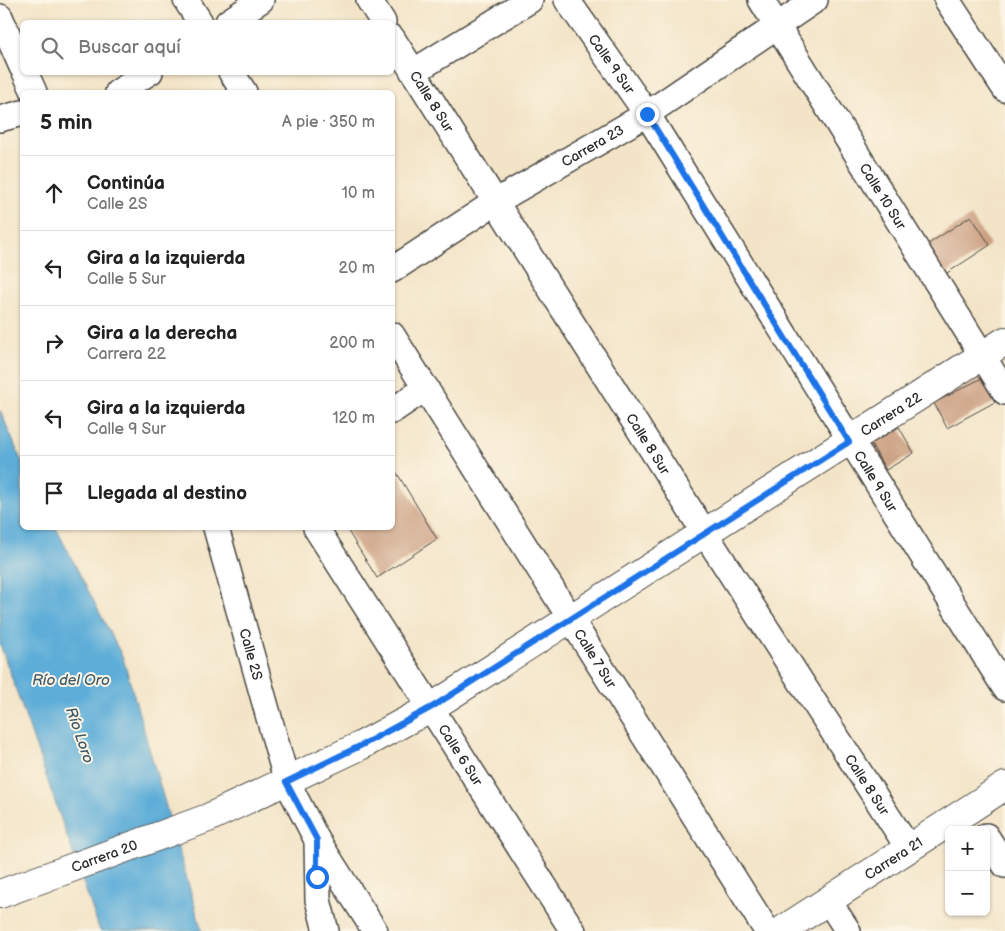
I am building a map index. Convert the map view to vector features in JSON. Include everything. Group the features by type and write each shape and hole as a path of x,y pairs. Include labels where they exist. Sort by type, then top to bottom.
{"street":[{"path":"186,0 199,20"},
{"path":"231,20 261,0"},
{"path":"369,0 382,20"},
{"path":"414,72 530,0"},
{"name":"Calle 9 Sur","path":"567,0 647,114 849,442 1005,688"},
{"name":"Calle 10 Sur","path":"760,0 1005,392"},
{"name":"Carrera 23","path":"395,268 497,201 647,114 815,0"},
{"path":"947,0 1005,89"},
{"path":"0,17 20,62"},
{"name":"Calle 8 Sur","path":"395,43 497,201 704,532 908,849"},
{"path":"26,75 33,90"},
{"path":"121,90 145,75"},
{"path":"234,75 243,90"},
{"path":"0,119 20,114"},
{"name":"Calle 7 Sur","path":"395,340 767,931"},
{"name":"Carrera 22","path":"208,818 362,745 432,707 1005,341"},
{"path":"395,409 426,388"},
{"name":"Calle 2S","path":"217,530 286,782 317,840 375,931"},
{"name":"Calle 6 Sur","path":"317,530 432,707 573,931"},
{"name":"Carrera 21","path":"781,931 908,849 975,819 1005,786"},
{"name":"Carrera 20","path":"0,894 208,818"},
{"path":"317,840 318,900 326,931"},
{"path":"990,842 1005,865"},
{"path":"828,900 848,931"}],"water":[{"name":"Río del Oro","path":"0,410 20,457 20,530 57,530 123,658 202,931 100,931 0,644"}],"building":[{"path":"971,216 990,245 941,277 922,248"},
{"path":"982,378 995,402 947,428 934,403"},
{"path":"899,427 914,453 886,470 871,444"},
{"path":"395,470 437,539 377,578 347,530 395,530"}],"route":[{"path":"317,877 317,840 286,782 362,745 432,707 704,532 849,442 647,114"}],"water label":[{"name":"Río Loro","path":"80,735"}]}
